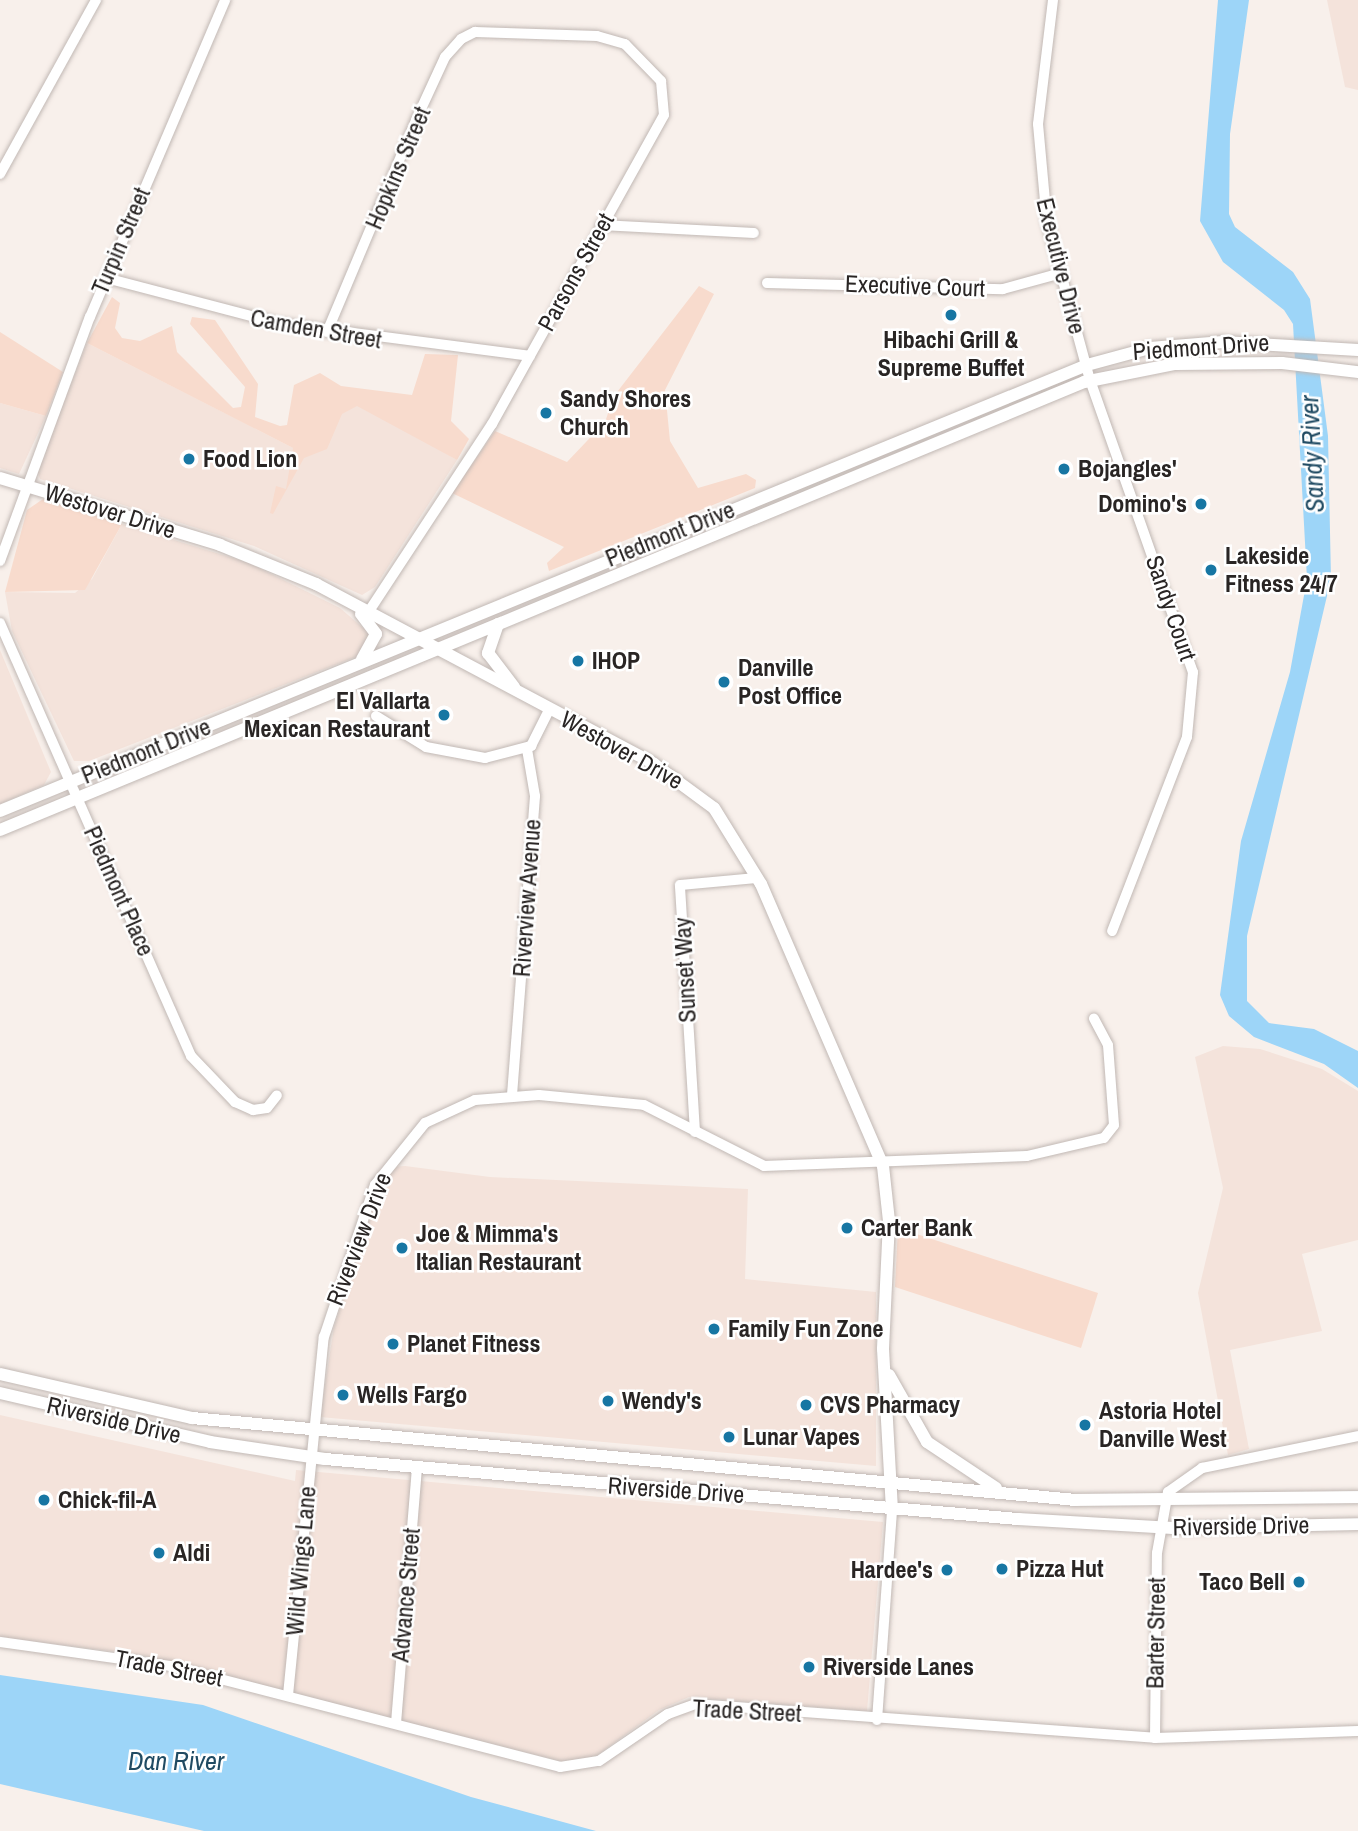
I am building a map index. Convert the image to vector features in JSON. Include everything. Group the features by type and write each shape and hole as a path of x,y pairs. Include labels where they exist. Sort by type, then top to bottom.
{"main road":[{"name":"Piedmont Drive","path":"0,811 1087,365 1150,348 1223,341 1358,350"},
{"name":"Piedmont Drive","path":"0,830 1090,380 1175,365 1234,363 1358,372"},
{"name":"Westover Drive","path":"0,478 220,545 351,603 697,792 727,823 757,878 883,1166 889,1221 886,1365 892,1509"},
{"path":"351,603 376,634 359,663"},
{"path":"498,624 488,643 491,663 524,697"},
{"path":"886,1365 927,1442 971,1476 1009,1493"},
{"name":"Riverside Drive","path":"0,1374 192,1418 1009,1493 1162,1502 1358,1497"},
{"name":"Riverside Drive","path":"0,1393 210,1442 310,1457 417,1468 892,1509 1160,1527 1358,1524"}],"street":[{"path":"0,174 96,0"},
{"name":"Turpin Street","path":"25,486 106,278 225,0"},
{"name":"Executive Drive","path":"1053,0 1038,124 1042,198 1087,365"},
{"name":"Parsons Street","path":"368,612 530,356 664,115 661,81 636,54 611,39 494,32"},
{"name":"Hopkins Street","path":"327,332 445,57 467,35 494,32"},
{"path":"601,225 754,233"},
{"name":"Executive Court","path":"767,283 1003,289 1061,273"},
{"name":"Camden Street","path":"106,278 187,304 327,332 530,356"},
{"name":"Sandy Court","path":"1087,365 1090,380 1189,653 1194,691 1187,737 1112,931"},
{"path":"0,561 25,486"},
{"name":"Piedmont Place","path":"0,623 191,1056 235,1102 253,1110 267,1108 278,1095"},
{"path":"376,716 411,740 444,752 485,758 527,749 543,730 549,710"},
{"name":"Riverview Avenue","path":"512,1095 535,796 527,749"},
{"name":"Sunset Way","path":"695,1132 680,885 757,878"},
{"name":"Riverview Drive","path":"313,1428 324,1337 383,1170 440,1114 512,1095 628,1101 764,1166 883,1166 1027,1156 1109,1134 1115,1118 1108,1045 1094,1019"},
{"name":"Wild Wings Lane","path":"288,1695 313,1428"},
{"path":"1162,1502 1178,1481 1198,1470 1358,1436"},
{"name":"Advance Street","path":"396,1723 417,1468"},
{"name":"Barter Street","path":"1155,1738 1162,1502"},
{"path":"877,1720 892,1509"},
{"name":"Trade Street","path":"0,1642 170,1666 396,1723 481,1749 576,1767 611,1755 667,1714 695,1704 877,1720 1155,1738 1358,1731"}],"shaded area":[{"path":"1327,0 1358,0 1358,90 1345,87"},
{"path":"699,286 714,294 665,390 670,441 698,488 746,474 756,480 755,488 549,571 547,563 564,547 452,493 495,431 567,462 605,422 614,396"},
{"path":"112,297 120,303 115,328 122,338 140,341 172,326 177,352 233,408 241,407 245,387 190,324 192,317 215,320 258,384 255,417 280,426 287,425 294,385 320,373 341,386 412,395 425,354 458,355 451,421 469,439 457,460 357,406 342,414 327,449 304,458 273,514 270,513 276,486 286,489 293,448 87,343"},
{"path":"0,332 63,372 46,416 0,403"},
{"path":"87,343 301,452 349,397 457,460 375,587 362,595 254,546 40,479 37,470"},
{"path":"0,403 46,416 19,474 0,468"},
{"path":"43,499 122,524 85,590 5,592 27,510"},
{"path":"122,524 249,563 340,608 370,634 358,656 89,761 74,761 12,631 5,592 75,593 92,579"},
{"path":"0,650 51,772 44,785 0,804"},
{"path":"1223,1046 1260,1049 1322,1069 1358,1091 1358,1240 1302,1254 1322,1331 1230,1350 1249,1449 1228,1455 1198,1293 1223,1188 1195,1057"},
{"path":"405,1166 490,1177 748,1189 745,1279 876,1292 876,1466 320,1417 334,1327 372,1210 391,1167"},
{"path":"898,1228 1098,1293 1081,1348 895,1287"},
{"path":"0,1415 295,1481 296,1470 883,1522 867,1711 689,1697 659,1710 592,1759 560,1761 142,1655 0,1637"}],"water":[{"name":"Sandy River","path":"1218,0 1249,0 1230,134 1229,214 1235,227 1293,272 1310,299 1328,436 1331,579 1247,936 1247,1001 1269,1023 1314,1029 1358,1051 1358,1088 1324,1064 1254,1037 1229,1016 1220,995 1241,841 1290,672 1307,579 1293,324 1284,310 1223,262 1200,221"},
{"name":"Dan River","path":"0,1675 203,1705 471,1797 596,1831 204,1831 0,1784"}],"place":[{"name":"Hibachi Grill & Supreme Buffet","path":"951,315"},
{"name":"Sandy Shores Church","path":"546,413"},
{"name":"Food Lion","path":"189,459"},
{"name":"Bojangles'","path":"1064,469"},
{"name":"Domino's","path":"1201,504"},
{"name":"Lakeside Fitness 24/7","path":"1211,570"},
{"name":"IHOP","path":"578,661"},
{"name":"Danville Post Office","path":"724,682"},
{"name":"El Vallarta Mexican Restaurant","path":"444,715"},
{"name":"Carter Bank","path":"847,1228"},
{"name":"Joe & Mimma's Italian Restaurant","path":"402,1248"},
{"name":"Family Fun Zone","path":"714,1329"},
{"name":"Planet Fitness","path":"393,1344"},
{"name":"Wells Fargo","path":"343,1395"},
{"name":"Wendy's","path":"608,1401"},
{"name":"CVS Pharmacy","path":"806,1405"},
{"name":"Astoria Hotel Danville West","path":"1085,1425"},
{"name":"Lunar Vapes","path":"729,1437"},
{"name":"Chick-fil-A","path":"44,1500"},
{"name":"Aldi","path":"159,1553"},
{"name":"Pizza Hut","path":"1002,1569"},
{"name":"Hardee's","path":"947,1570"},
{"name":"Taco Bell","path":"1299,1582"},
{"name":"Riverside Lanes","path":"809,1667"}]}
